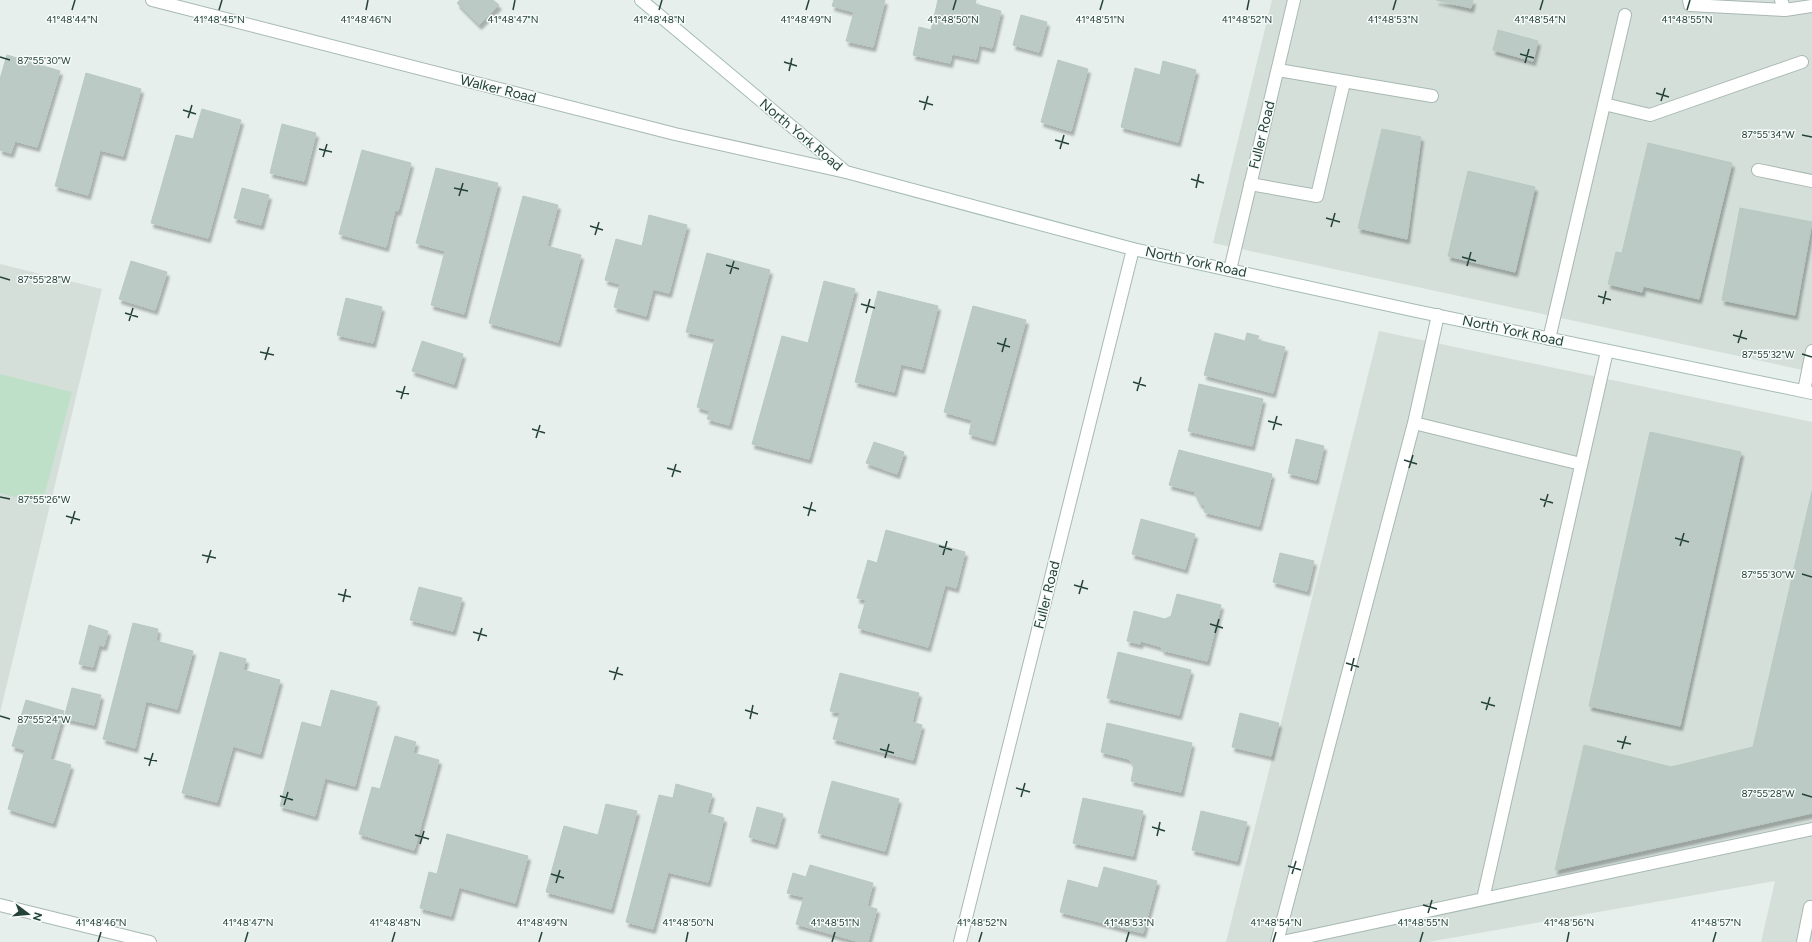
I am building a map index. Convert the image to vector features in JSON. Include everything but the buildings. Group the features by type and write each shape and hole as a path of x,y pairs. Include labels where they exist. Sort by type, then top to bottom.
{"street":[{"name":"Walker Road","path":"152,0 675,134 846,172"},
{"name":"North York Road","path":"641,0 846,172 1134,249 1438,316 1808,392"},
{"name":"Fuller Road","path":"1230,270 1294,0"},
{"path":"1689,0 1690,5 1812,6"},
{"path":"1549,338 1625,15"},
{"path":"1604,104 1650,115 1802,62"},
{"path":"1278,70 1432,96"},
{"path":"1250,184 1317,196 1344,82"},
{"path":"1758,170 1812,181"},
{"name":"Fuller Road","path":"960,942 1134,249"},
{"path":"1277,942 1414,423 1438,316"},
{"path":"1483,899 1607,351"},
{"path":"1808,392 1812,351"},
{"path":"1414,423 1581,464"},
{"path":"1282,942 1812,829"},
{"path":"0,905 150,942"},
{"path":"1803,942 1810,907"}],"shaded area":[{"path":"1272,0 1812,0 1812,372 1213,243"},
{"path":"0,264 102,289 0,713"},
{"path":"1379,331 1812,422 1812,942 1761,942 1775,881 1428,942 1226,942"}],"green space":[{"path":"0,374 72,392 42,504 0,493"}]}
